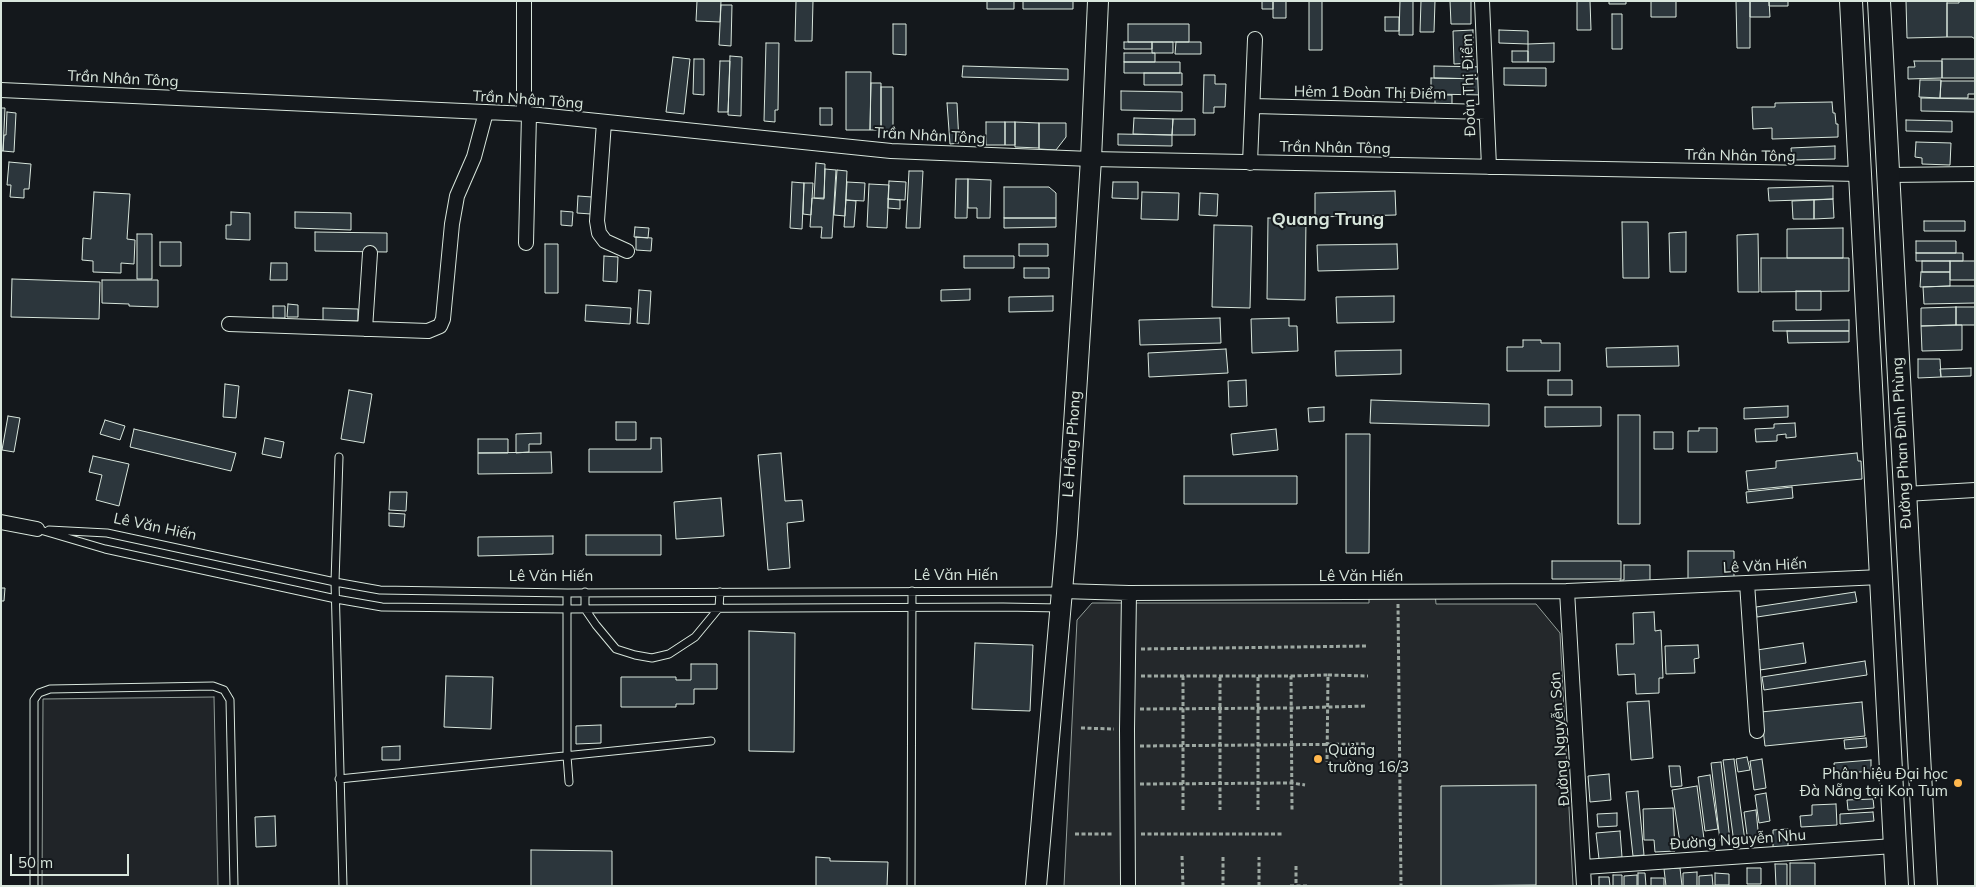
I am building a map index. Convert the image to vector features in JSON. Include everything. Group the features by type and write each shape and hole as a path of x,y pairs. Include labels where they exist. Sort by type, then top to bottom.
{"main road":[{"name":"Đường Phan Đình Phùng","path":"1851,1 1897,886"},
{"name":"Đường Phan Đình Phùng","path":"1879,1 1926,886"}],"street":[{"path":"524,1 526,243"},
{"name":"Lê Hồng Phong","path":"1036,886 1062,600 1091,159 1098,1"},
{"name":"Đoàn Thị Điểm","path":"1482,1 1489,167"},
{"path":"1250,163 1255,38"},
{"name":"Trần Nhân Tông","path":"1,90 526,114 855,149 1091,159 1250,163 1860,174"},
{"name":"Hẻm 1 Đoàn Thị Điểm","path":"1252,106 1486,112"},
{"path":"228,324 428,331 440,326 443,319 452,224 457,196 474,157 486,112"},
{"path":"604,122 597,221 599,233 606,240 627,251"},
{"path":"1888,175 1975,174"},
{"path":"366,329 370,252"},
{"path":"1905,494 1975,490"},
{"name":"Lê Văn Hiến","path":"1,522 37,529"},
{"name":"Lê Văn Hiến","path":"1062,600 1129,593 1567,591 1881,577"},
{"path":"1747,583 1757,731"},
{"name":"Đường Nguyễn Sơn","path":"1567,591 1584,886"},
{"path":"1128,886 1127,709 1129,593"},
{"name":"Đường Nguyễn Nhu","path":"1584,867 1894,846"}],"lane":[{"path":"340,457 335,582 343,886"},
{"name":"Lê Văn Hiến","path":"37,529 107,533 380,590 567,593 912,591 1062,600"},
{"name":"Lê Văn Hiến","path":"37,529 105,550 336,600 382,607 585,609 912,607 1062,600"},
{"path":"911,886 912,591"},
{"path":"584,592 585,609 616,649 635,656 652,658 669,654 696,637 720,608 720,592"},
{"path":"567,593 567,756 569,782"},
{"path":"34,886 34,700 39,693 50,689 213,686 224,690 230,700 234,886"},
{"path":"340,780 711,741"}],"path":[{"path":"1398,592 1402,886"},
{"path":"1128,649 1368,646"},
{"path":"1328,675 1328,762"},
{"path":"1128,676 1368,676"},
{"path":"1183,676 1183,810"},
{"path":"1291,676 1292,810"},
{"path":"1220,677 1220,810"},
{"path":"1258,677 1258,810"},
{"path":"1127,709 1367,706"},
{"path":"1081,728 1127,729"},
{"path":"1127,746 1367,744"},
{"path":"1127,784 1292,783 1304,785"},
{"path":"1075,834 1284,834"},
{"path":"1182,856 1183,886"},
{"path":"1223,857 1223,886"},
{"path":"1259,857 1259,886"},
{"path":"1296,866 1296,886"},
{"path":"1290,886 1308,886"}],"shaded area":[{"name":"Quảng trường 16/3","path":"1369,592 1435,592 1436,604 1536,604 1560,633 1573,886 1064,886 1077,620 1092,603 1369,603"},
{"path":"214,697 218,886 42,886 43,699"}],"building":[{"path":"697,1 721,1 720,22 696,21"},
{"path":"796,1 813,1 812,41 795,41"},
{"path":"987,1 1014,1 1014,9 987,9"},
{"path":"1023,1 1073,1 1073,9 1023,9"},
{"path":"1262,1 1273,1 1273,9 1262,9"},
{"path":"1273,1 1286,1 1286,18 1273,18"},
{"path":"1309,1 1322,1 1322,50 1309,50"},
{"path":"1400,1 1413,1 1413,35 1399,35"},
{"path":"1421,1 1435,1 1434,32 1420,32"},
{"path":"1450,1 1471,1 1471,24 1451,24"},
{"path":"1577,1 1590,1 1591,30 1577,30"},
{"path":"1609,1 1626,1 1626,4 1609,4"},
{"path":"1651,1 1676,1 1676,17 1651,17"},
{"path":"1736,1 1750,1 1750,48 1737,48"},
{"path":"1750,1 1769,1 1770,17 1750,17"},
{"path":"1769,1 1788,1 1788,6 1769,6"},
{"path":"1906,1 1947,1 1947,37 1907,38"},
{"path":"1959,1 1975,1 1975,39 1972,37 1947,37 1947,3 1959,3"},
{"path":"721,5 732,5 731,46 719,45"},
{"path":"1612,14 1622,14 1622,49 1612,49"},
{"path":"1385,17 1399,17 1399,31 1385,31"},
{"path":"893,24 906,24 906,55 893,54"},
{"path":"1128,24 1189,24 1189,42 1128,42"},
{"path":"1473,30 1473,63 1454,64 1453,31"},
{"path":"1499,30 1528,31 1528,44 1499,43"},
{"path":"1124,42 1152,42 1152,49 1124,49"},
{"path":"1152,42 1173,42 1173,53 1152,53"},
{"path":"1176,42 1201,42 1201,54 1175,54"},
{"path":"766,43 779,43 778,110 775,110 775,122 764,121"},
{"path":"1554,43 1554,62 1528,62 1528,44"},
{"path":"1512,51 1528,51 1528,62 1512,62"},
{"path":"1124,53 1155,53 1155,62 1124,62"},
{"path":"730,56 742,57 741,116 728,115"},
{"path":"673,57 690,59 684,114 666,112"},
{"path":"694,59 704,59 704,95 693,94"},
{"path":"1942,59 1975,59 1975,78 1942,78"},
{"path":"720,61 730,61 728,112 718,112"},
{"path":"1914,61 1942,61 1942,78 1908,79 1908,67 1915,67"},
{"path":"1124,62 1180,62 1180,73 1124,73"},
{"path":"963,66 1068,69 1068,80 962,77"},
{"path":"1434,66 1486,67 1486,79 1434,78"},
{"path":"1504,68 1546,68 1546,86 1504,85"},
{"path":"846,72 871,72 870,130 846,130"},
{"path":"1144,73 1182,73 1182,85 1144,85"},
{"path":"1204,75 1215,75 1215,84 1226,84 1225,107 1214,107 1214,113 1203,113"},
{"path":"1431,78 1486,79 1485,95 1431,94"},
{"path":"1920,80 1941,80 1940,98 1919,97"},
{"path":"1941,81 1975,81 1975,94 1968,94 1968,98 1940,98"},
{"path":"871,83 881,83 881,130 870,130"},
{"path":"881,87 893,87 893,131 881,130"},
{"path":"1121,91 1182,92 1182,111 1121,110"},
{"path":"1435,95 1452,95 1452,109 1435,109"},
{"path":"1921,98 1975,99 1975,112 1921,111"},
{"path":"1832,102 1836,124 1838,124 1838,137 1772,139 1772,128 1753,129 1752,107 1775,107 1775,103"},
{"path":"947,103 957,103 959,143 950,144"},
{"path":"1,108 5,108 3,151 1,151"},
{"path":"820,108 832,108 832,125 820,125"},
{"path":"7,112 16,113 14,152 3,151"},
{"path":"1134,118 1173,119 1172,135 1133,134"},
{"path":"1173,119 1195,119 1195,135 1172,135"},
{"path":"1906,120 1952,121 1952,132 1906,131"},
{"path":"986,122 1005,122 1005,145 986,145"},
{"path":"1005,122 1015,122 1015,145 1005,145"},
{"path":"1015,122 1039,123 1039,148 1015,147"},
{"path":"1039,123 1066,123 1066,137 1056,150 1039,149"},
{"path":"1118,134 1172,135 1172,146 1118,145"},
{"path":"1916,142 1951,143 1950,165 1922,164 1922,158 1915,157"},
{"path":"1835,146 1835,159 1792,160 1791,148"},
{"path":"9,162 31,164 29,189 24,189 24,198 10,197 11,185 7,185"},
{"path":"816,163 825,164 824,198 814,198"},
{"path":"825,169 836,170 832,238 821,238 822,227 810,227 812,198 824,199"},
{"path":"837,170 847,171 845,216 834,215"},
{"path":"909,171 923,171 920,228 906,228"},
{"path":"956,179 968,179 967,218 955,218"},
{"path":"968,179 991,180 990,218 977,218 977,208 968,208"},
{"path":"889,181 906,182 905,200 888,199"},
{"path":"792,182 804,183 802,229 790,228"},
{"path":"847,182 865,183 864,201 846,200"},
{"path":"1113,182 1138,182 1138,199 1112,198"},
{"path":"804,183 813,183 811,215 803,214"},
{"path":"869,184 889,185 887,228 867,227"},
{"path":"1833,186 1833,199 1769,201 1768,188"},
{"path":"1004,187 1049,187 1056,193 1056,218 1004,218"},
{"path":"1395,191 1396,215 1315,217 1315,193"},
{"path":"94,192 130,194 127,239 135,240 134,264 121,263 121,273 93,272 93,261 82,260 83,238 91,239"},
{"path":"1142,192 1179,193 1178,220 1141,219"},
{"path":"1200,193 1218,194 1217,216 1199,215"},
{"path":"578,196 592,197 591,214 577,213"},
{"path":"888,199 900,200 900,209 888,208"},
{"path":"1833,199 1834,218 1814,219 1814,200"},
{"path":"846,200 856,201 854,227 844,227"},
{"path":"1814,200 1814,219 1793,219 1792,201"},
{"path":"561,211 573,212 572,226 561,225"},
{"path":"231,212 250,213 250,240 226,239 226,225 231,225"},
{"path":"295,212 351,213 351,230 295,228"},
{"path":"1004,218 1056,218 1056,227 1004,228"},
{"path":"1268,218 1306,219 1305,300 1267,299"},
{"path":"1924,221 1965,221 1965,231 1924,231"},
{"path":"1622,222 1648,222 1649,278 1623,278"},
{"path":"1214,225 1252,226 1250,308 1212,307"},
{"path":"635,227 649,228 648,238 634,237"},
{"path":"1843,228 1843,258 1787,258 1787,229"},
{"path":"315,232 387,233 387,252 315,251"},
{"path":"1686,232 1686,272 1670,272 1669,233"},
{"path":"137,234 152,234 152,279 137,279"},
{"path":"1758,234 1759,292 1738,292 1737,235"},
{"path":"636,237 652,238 651,251 636,250"},
{"path":"1916,241 1956,241 1956,253 1916,253"},
{"path":"160,242 181,242 181,266 160,266"},
{"path":"545,244 558,244 558,293 545,293"},
{"path":"1019,244 1048,244 1048,256 1019,256"},
{"path":"1397,244 1398,269 1318,271 1317,245"},
{"path":"1916,253 1963,253 1963,261 1916,261"},
{"path":"604,256 618,257 617,282 603,281"},
{"path":"964,256 1014,256 1014,268 964,268"},
{"path":"1761,258 1849,258 1849,291 1761,292"},
{"path":"1922,261 1950,261 1950,272 1922,272"},
{"path":"1950,261 1975,261 1975,280 1950,280"},
{"path":"271,263 287,263 287,280 270,280"},
{"path":"1024,268 1049,268 1049,278 1024,278"},
{"path":"1921,272 1950,272 1950,286 1920,287"},
{"path":"12,279 100,282 99,319 11,317"},
{"path":"102,280 158,280 158,307 102,303"},
{"path":"1975,286 1975,303 1924,304 1923,287"},
{"path":"970,289 970,300 941,301 941,290"},
{"path":"639,290 651,291 649,324 637,323"},
{"path":"1796,291 1821,291 1821,310 1796,310"},
{"path":"1053,296 1053,311 1009,312 1009,297"},
{"path":"1394,296 1394,322 1337,323 1336,297"},
{"path":"288,304 298,305 298,317 287,317"},
{"path":"586,305 631,308 630,324 585,321"},
{"path":"273,306 285,306 285,318 273,318"},
{"path":"1956,307 1975,307 1975,325 1956,325"},
{"path":"1956,307 1956,325 1921,326 1921,308"},
{"path":"323,308 358,309 358,321 323,321"},
{"path":"1220,318 1221,343 1140,345 1139,320"},
{"path":"1289,318 1289,326 1297,326 1298,351 1252,353 1251,319"},
{"path":"1849,320 1849,331 1773,331 1773,321"},
{"path":"1962,325 1962,350 1922,351 1921,326"},
{"path":"1787,331 1849,331 1849,342 1788,343"},
{"path":"1523,340 1541,340 1541,343 1560,343 1560,371 1507,371 1507,347 1523,347"},
{"path":"1678,346 1679,366 1607,367 1606,348"},
{"path":"1226,349 1228,373 1149,377 1148,353"},
{"path":"1401,350 1401,374 1336,376 1335,351"},
{"path":"1918,359 1940,359 1941,377 1918,378"},
{"path":"1971,368 1971,376 1941,377 1940,369"},
{"path":"1246,380 1247,406 1229,407 1228,381"},
{"path":"1548,380 1572,380 1572,395 1548,395"},
{"path":"225,384 239,386 236,418 223,417"},
{"path":"349,390 372,394 364,443 341,439"},
{"path":"1371,400 1489,404 1489,426 1370,423"},
{"path":"1788,406 1788,417 1744,419 1744,408"},
{"path":"1324,407 1324,421 1309,422 1308,408"},
{"path":"1545,407 1601,407 1601,426 1545,427"},
{"path":"1618,415 1640,415 1640,524 1618,524"},
{"path":"8,416 20,418 14,452 2,450"},
{"path":"105,420 125,426 120,440 100,434"},
{"path":"616,422 636,422 636,440 616,440"},
{"path":"1795,423 1796,437 1786,438 1786,434 1777,435 1777,441 1756,442 1755,429 1774,428 1774,424"},
{"path":"1699,428 1717,428 1717,452 1688,452 1688,431 1699,431"},
{"path":"134,429 236,453 231,471 130,447"},
{"path":"1276,429 1278,450 1233,455 1231,434"},
{"path":"1654,432 1673,432 1673,449 1654,449"},
{"path":"541,433 541,444 529,444 529,452 516,453 516,434"},
{"path":"1346,434 1370,434 1369,553 1346,553"},
{"path":"265,438 284,442 281,458 262,454"},
{"path":"651,438 661,438 662,472 589,472 589,449 651,449"},
{"path":"478,439 508,439 508,453 478,453"},
{"path":"551,452 552,473 478,474 478,453"},
{"path":"781,453 785,501 802,500 804,521 787,523 790,568 768,570 758,455"},
{"path":"1857,453 1858,461 1861,461 1862,479 1748,490 1746,471 1776,468 1776,461"},
{"path":"93,456 129,464 119,506 96,500 102,475 89,472"},
{"path":"1184,476 1297,476 1297,504 1184,504"},
{"path":"1792,487 1793,498 1747,503 1746,492"},
{"path":"390,492 407,492 406,511 389,510"},
{"path":"721,498 724,536 676,539 674,502"},
{"path":"389,513 405,514 404,527 389,526"},
{"path":"586,535 661,535 661,555 586,555"},
{"path":"553,536 553,554 478,556 478,537"},
{"path":"1688,551 1734,551 1734,580 1688,580"},
{"path":"1552,561 1621,561 1621,579 1552,579"},
{"path":"1624,565 1650,565 1650,586 1621,586 1620,580 1624,580"},
{"path":"1,588 5,588 4,601 1,601"},
{"path":"1855,592 1857,602 1757,617 1756,607"},
{"path":"1654,612 1655,631 1661,630 1663,678 1659,678 1659,693 1636,694 1635,674 1618,675 1616,644 1634,644 1633,613"},
{"path":"749,631 795,633 794,752 749,751"},
{"path":"975,643 1033,645 1030,711 972,709"},
{"path":"1803,643 1806,663 1760,670 1757,650"},
{"path":"1698,645 1699,658 1694,659 1695,673 1666,674 1665,646"},
{"path":"1865,661 1867,675 1764,690 1762,677"},
{"path":"691,664 717,664 717,689 694,689 694,704 676,704 676,707 621,707 621,677 676,677 676,680 691,680"},
{"path":"446,676 493,677 491,729 444,727"},
{"path":"1649,701 1653,758 1631,760 1627,702"},
{"path":"1862,702 1865,736 1765,746 1761,712"},
{"path":"601,725 601,743 576,744 576,726"},
{"path":"1866,738 1867,747 1845,749 1844,740"},
{"path":"400,746 400,760 382,760 382,747"},
{"path":"1747,757 1750,770 1738,772 1736,759"},
{"path":"1734,759 1745,841 1734,843 1723,760"},
{"path":"1762,759 1766,788 1754,790 1750,761"},
{"path":"1871,760 1871,771 1835,774 1834,763"},
{"path":"1721,762 1730,840 1720,841 1711,763"},
{"path":"1669,766 1680,766 1682,786 1671,787"},
{"path":"1609,774 1611,800 1590,802 1588,776"},
{"path":"1710,775 1718,829 1705,831 1698,777"},
{"path":"1536,785 1536,885 1441,886 1441,786"},
{"path":"1697,786 1704,839 1680,843 1672,790"},
{"path":"1638,791 1644,855 1633,856 1626,792"},
{"path":"1766,793 1770,821 1759,823 1755,795"},
{"path":"1873,799 1874,808 1848,810 1847,800"},
{"path":"1836,804 1837,825 1801,827 1800,816 1812,815 1812,805"},
{"path":"1673,808 1675,851 1655,852 1654,840 1644,840 1643,809"},
{"path":"1756,810 1759,840 1748,842 1744,812"},
{"path":"1873,812 1874,821 1840,824 1840,814"},
{"path":"1617,813 1617,826 1598,827 1597,814"},
{"path":"275,816 276,846 256,847 255,817"},
{"path":"1788,829 1788,847 1773,848 1773,830"},
{"path":"1620,831 1622,857 1599,859 1596,833"},
{"path":"531,850 612,851 612,886 531,886"},
{"path":"816,857 830,858 830,861 888,862 887,886 816,886"},
{"path":"1790,863 1815,863 1815,886 1790,886"},
{"path":"1775,864 1787,864 1787,886 1776,886"},
{"path":"1680,868 1682,886 1666,886 1664,869"},
{"path":"1747,868 1761,868 1761,884 1747,884"},
{"path":"1697,872 1697,886 1683,886 1683,873"},
{"path":"1638,873 1645,873 1646,886 1638,886"},
{"path":"1715,873 1729,874 1729,885 1715,885"},
{"path":"1613,875 1622,875 1622,886 1613,886"},
{"path":"1637,875 1637,886 1624,886 1624,876"},
{"path":"1712,875 1713,886 1699,886 1699,876"},
{"path":"1599,877 1609,877 1610,886 1599,886"},
{"path":"1651,878 1664,878 1664,886 1651,886"}],"place":[{"name":"Quảng trường 16/3","path":"1318,759"},
{"name":"Phân hiệu Đại học Đà Nẵng tại Kon Tum","path":"1958,783"}],"district":[{"name":"Quang Trung","path":"1328,220"}]}
